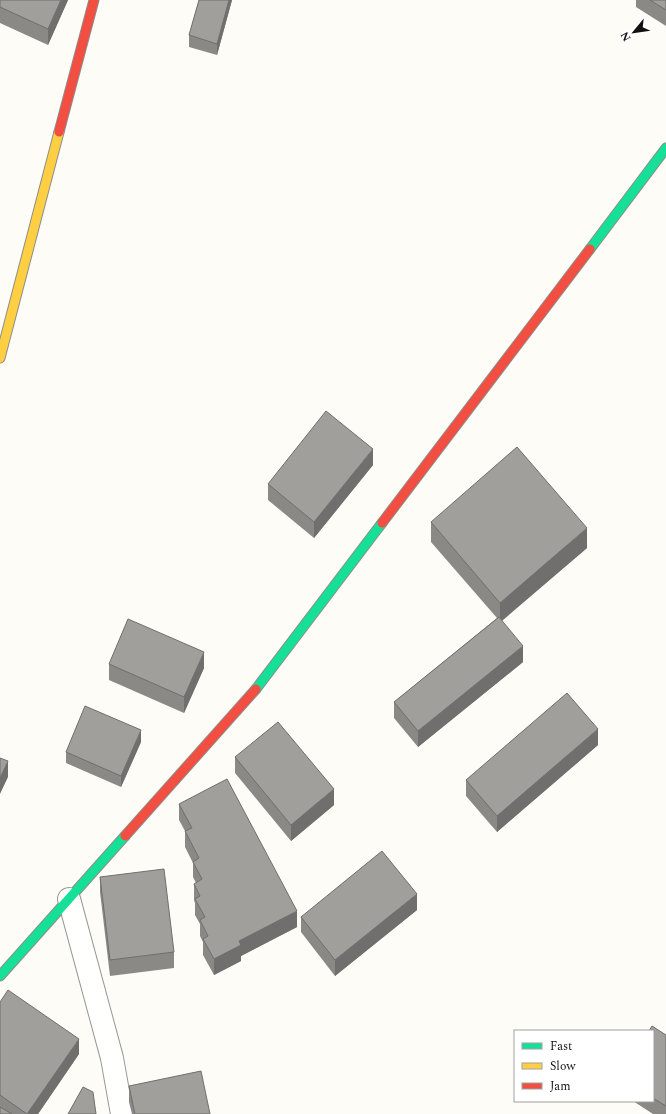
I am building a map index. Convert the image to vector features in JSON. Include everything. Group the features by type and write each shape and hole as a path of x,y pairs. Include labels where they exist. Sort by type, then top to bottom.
{"street":[{"path":"0,355 94,0"},
{"path":"0,976 257,688 666,148"},
{"path":"69,899 112,1058 122,1114"}],"building":[{"path":"0,0 61,0 48,29 0,7"},
{"path":"199,0 229,0 217,44 189,35"},
{"path":"650,0 666,0 666,10"},
{"path":"326,411 373,449 314,522 268,484"},
{"path":"517,447 587,528 500,603 431,522"},
{"path":"499,617 523,646 418,731 394,702"},
{"path":"128,619 204,652 184,697 109,664"},
{"path":"567,693 598,729 497,816 466,780"},
{"path":"85,706 141,730 121,776 66,752"},
{"path":"278,722 334,789 291,825 235,757"},
{"path":"0,758 8,761 0,778"},
{"path":"227,779 297,911 239,941 241,945 214,959 203,939 208,936 200,920 205,917 195,899 200,896 194,884 202,879 193,862 199,858 185,831 192,828 179,804"},
{"path":"382,851 417,894 335,960 301,917"},
{"path":"164,869 174,952 110,960 100,877"},
{"path":"8,990 79,1039 27,1114 0,1095 0,1002"},
{"path":"652,1026 666,1035 666,1106 654,1099 654,1030 650,1030"},
{"path":"201,1071 210,1114 135,1114 129,1086"},
{"path":"83,1087 93,1092 96,1114 68,1114"},
{"path":"0,1107 12,1114 0,1114"}],"traffic: fast":[{"path":"590,249 666,148"},
{"path":"256,689 382,523"},
{"path":"0,976 125,836"}],"traffic: slow":[{"path":"0,358 59,132"}],"traffic: jam":[{"path":"59,132 94,0"},
{"path":"382,523 590,249"},
{"path":"125,836 256,689"}]}
